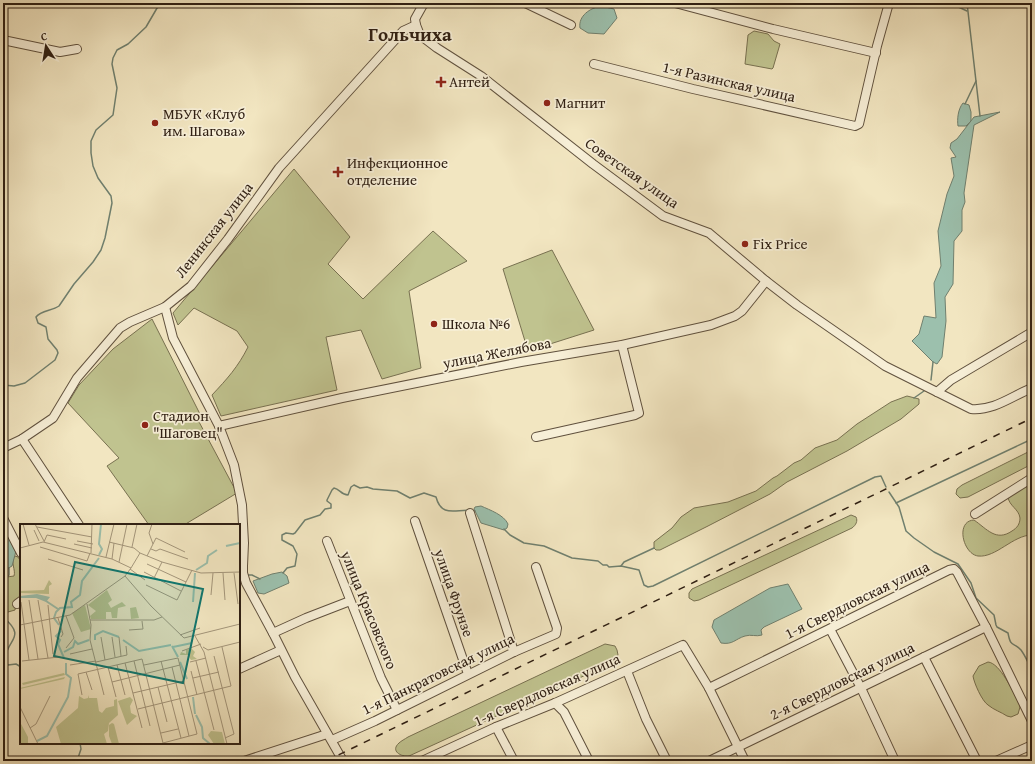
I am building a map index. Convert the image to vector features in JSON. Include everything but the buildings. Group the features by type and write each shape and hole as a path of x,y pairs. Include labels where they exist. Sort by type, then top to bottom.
{"street":[{"path":"416,25 415,18 424,3"},
{"path":"525,3 571,25"},
{"path":"675,3 774,29 876,53 889,3"},
{"name":"Советская улица","path":"416,25 420,35 437,48 481,76 593,164 663,216 709,234 802,309 885,366 971,409 981,410 1032,388"},
{"name":"Ленинская улица","path":"3,448 22,439 53,418 77,378 120,328 130,322 165,307 191,286 228,239 278,168 403,31 416,25"},
{"path":"3,40 60,52 77,49"},
{"name":"1-я Разинская улица","path":"594,64 693,89 857,126 859,124 876,53"},
{"name":"улица Желябова","path":"219,426 372,392 521,362 622,345 710,324 735,316 742,311 766,281"},
{"path":"165,307 173,338 219,426 234,465 242,505 244,543 243,573 246,583 295,677 342,758"},
{"path":"937,392 951,380 1032,332"},
{"path":"536,437 635,416 639,413 622,345"},
{"path":"22,439 78,524"},
{"path":"975,514 1032,478"},
{"path":"470,513 514,652"},
{"path":"3,518 20,551"},
{"name":"улица Фрунзе","path":"415,521 468,674"},
{"name":"улица Красовского","path":"326,541 381,678 397,710"},
{"name":"1-я Панкратовская улица","path":"244,761 330,737 397,710 514,652 556,634 557,628 536,567"},
{"name":"1-я Свердловская улица","path":"422,761 433,759 496,728 627,671 683,644 709,688 949,570 958,572 986,626"},
{"path":"273,633 350,601"},
{"path":"986,626 1032,721"},
{"name":"2-я Свердловская улица","path":"709,761 986,626"},
{"path":"830,629 861,688 895,761"},
{"path":"240,669 281,650"},
{"path":"924,657 977,761"},
{"path":"627,671 646,719 667,761"},
{"path":"709,688 745,761"},
{"path":"555,703 564,712 589,761"},
{"path":"496,728 514,761"},
{"path":"996,761 1032,745"}],"shaded area":[{"path":"601,6 614,9 617,18 604,34 588,33 580,28 583,16 589,11"},
{"path":"754,31 768,34 774,41 780,44 772,69 745,64 748,35"},
{"path":"963,103 969,105 971,121 966,126 958,126 958,114"},
{"path":"1000,112 974,125 964,193 965,202 962,210 962,231 954,241 953,284 945,297 946,321 942,357 937,364 933,362 912,341 919,334 924,316 936,318 934,283 941,266 938,231 947,194 954,176 951,158 956,157 950,148 951,143 957,139 974,117"},
{"path":"294,169 350,237 328,264 363,299 433,231 467,261 409,291 421,368 382,379 361,330 326,337 337,390 221,416 212,395 232,372 248,347 237,331 194,308 178,325 173,313"},
{"path":"552,250 594,330 528,351 503,269"},
{"name":"Стадион \"Шаговец\"","path":"152,319 202,418 198,420 237,493 186,524 148,524 107,466 119,458 68,403 79,385 113,349"},
{"path":"907,396 919,399 919,404 901,419 847,451 787,482 770,494 660,550 656,550 654,548 654,542 672,528 681,517 694,508 728,502 756,491 794,463 801,460 815,448 837,440 857,424 891,402"},
{"path":"1032,450 1032,464 968,497 960,498 956,494 957,489 962,485"},
{"path":"1032,478 1032,535 1018,539 985,556 978,556 968,550 963,538 963,531 964,526 968,522 974,520 996,535 1006,534 1017,527 1020,518 1018,512 1010,503 1008,497"},
{"path":"481,506 503,518 508,524 507,528 504,530 481,523 474,509 475,507"},
{"path":"851,515 856,517 857,520 856,524 852,528 699,600 694,601 689,598 689,593 692,589"},
{"path":"3,524 16,551 12,566 7,569 3,568"},
{"path":"15,556 18,557 20,560 20,598 17,599 15,610 8,612 3,607 3,567 4,573 7,577 14,576"},
{"path":"282,572 287,576 289,583 264,594 258,593 253,581"},
{"path":"788,584 802,609 764,627 761,630 762,635 747,635 731,642 721,643 712,627 714,620 770,588"},
{"path":"605,644 615,646 617,650 618,655 612,663 409,756 400,754 396,751 400,742 408,737"},
{"path":"988,662 993,664 1002,672 1010,685 1019,702 1020,707 1018,714 1011,717 1007,716 988,705 981,696 973,676 979,666"}],"waterway":[{"path":"3,385 14,386 25,383 55,360 58,353 57,350 48,339 46,327 38,323 36,317 41,313 59,306 101,250 112,203 111,196 98,178 93,166 91,141 96,130 113,115 117,88 112,64 113,58 117,50 128,44 146,27 160,3"},
{"path":"950,3 967,11"},
{"path":"967,3 980,116"},
{"path":"965,104 976,81"},
{"path":"931,380 933,362"},
{"path":"914,398 924,391"},
{"path":"896,503 1032,439"},
{"path":"504,529 510,535 524,543 544,546 572,558 598,561 609,567 621,566 639,570 644,585 648,587 653,586 875,477 881,476 886,487"},
{"path":"283,573 287,568 295,566 297,554 293,546 282,540 282,535 286,533 295,533 305,520 320,515 325,509 331,508 331,504 327,500 334,488 348,495 351,487 354,485 360,488 367,487 397,491 410,498 424,493 436,497 442,508 447,510 475,511"},
{"path":"889,492 899,507 906,531 934,552 958,564 971,583 976,598 994,615 997,627 1008,633 1011,643 1021,650 1032,670"},
{"path":"621,566 624,562 654,548"},
{"path":"3,581 9,575 9,568"},
{"path":"247,575 252,575 260,579"},
{"path":"3,617 11,624 15,635 8,648 6,661 8,665 16,664 20,666"},
{"path":"77,761 81,749 80,744"}],"railway":[{"path":"326,761 1032,418"}],"place":[{"name":"Антей","path":"441,82"},
{"name":"Магнит","path":"547,103"},
{"name":"МБУК «Клуб им. Шагова»","path":"155,123"},
{"name":"Инфекционное отделение","path":"338,172"},
{"name":"Fix Price","path":"745,244"},
{"name":"Школа №6","path":"434,324"},
{"name":"Стадион \"Шаговец\"","path":"145,425"}],"district":[{"name":"Гольчиха","path":"410,34"}]}
